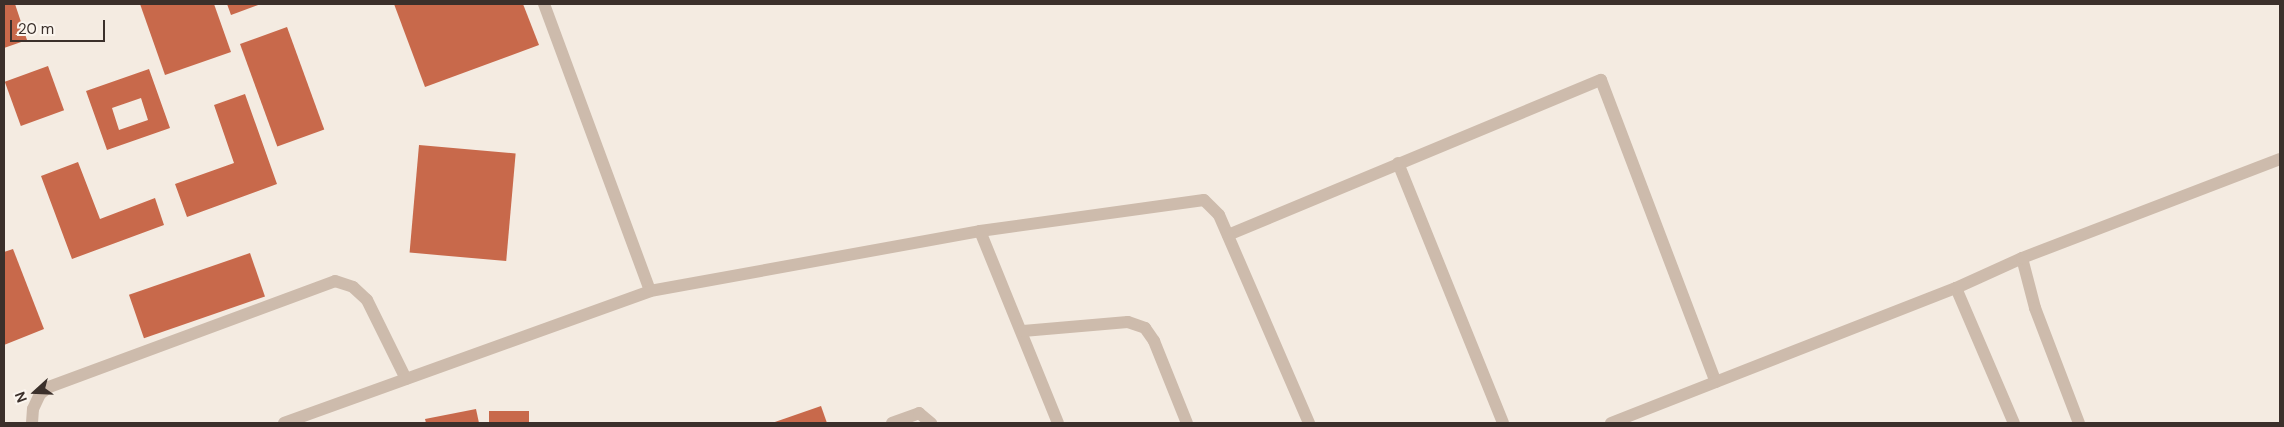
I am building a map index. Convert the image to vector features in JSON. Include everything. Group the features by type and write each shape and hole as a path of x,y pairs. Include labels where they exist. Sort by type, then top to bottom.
{"street":[{"path":"544,4 650,291"},
{"path":"1228,234 1601,80 1716,382"},
{"path":"1611,423 1956,288 2022,258 2280,159"},
{"path":"1398,163 1503,423"},
{"path":"284,423 650,291 980,231 1204,200 1219,215 1228,234 1309,423"},
{"path":"980,231 1023,331 1058,423"},
{"path":"2022,258 2034,308 2079,423"},
{"path":"32,423 33,408 40,394 49,387 335,280 353,287 367,300 406,379"},
{"path":"1956,288 2014,423"},
{"path":"1023,331 1128,322 1145,328 1154,341 1188,423"},
{"path":"892,423 919,413 931,423"}],"building":[{"path":"4,4 15,4 27,40 4,48"},
{"path":"140,4 214,4 231,52 165,75"},
{"path":"227,4 261,4 231,15"},
{"path":"394,4 523,4 539,45 425,87"},
{"path":"287,27 324,129 277,147 240,44"},
{"path":"48,66 64,110 21,126 5,82"},
{"path":"149,69 170,128 107,150 86,91","holes":["141,98 148,120 119,130 112,108"]},
{"path":"245,94 277,184 187,217 175,184 234,163 214,105"},
{"path":"419,145 516,153 506,261 410,253"},
{"path":"78,162 100,219 155,198 164,225 72,259 41,176"},
{"path":"13,249 44,329 4,345 4,252"},
{"path":"250,253 265,296 144,338 129,295"},
{"path":"821,406 827,423 772,423"},
{"path":"476,409 479,423 426,423 425,419"},
{"path":"489,411 529,411 529,423 489,423"}]}
